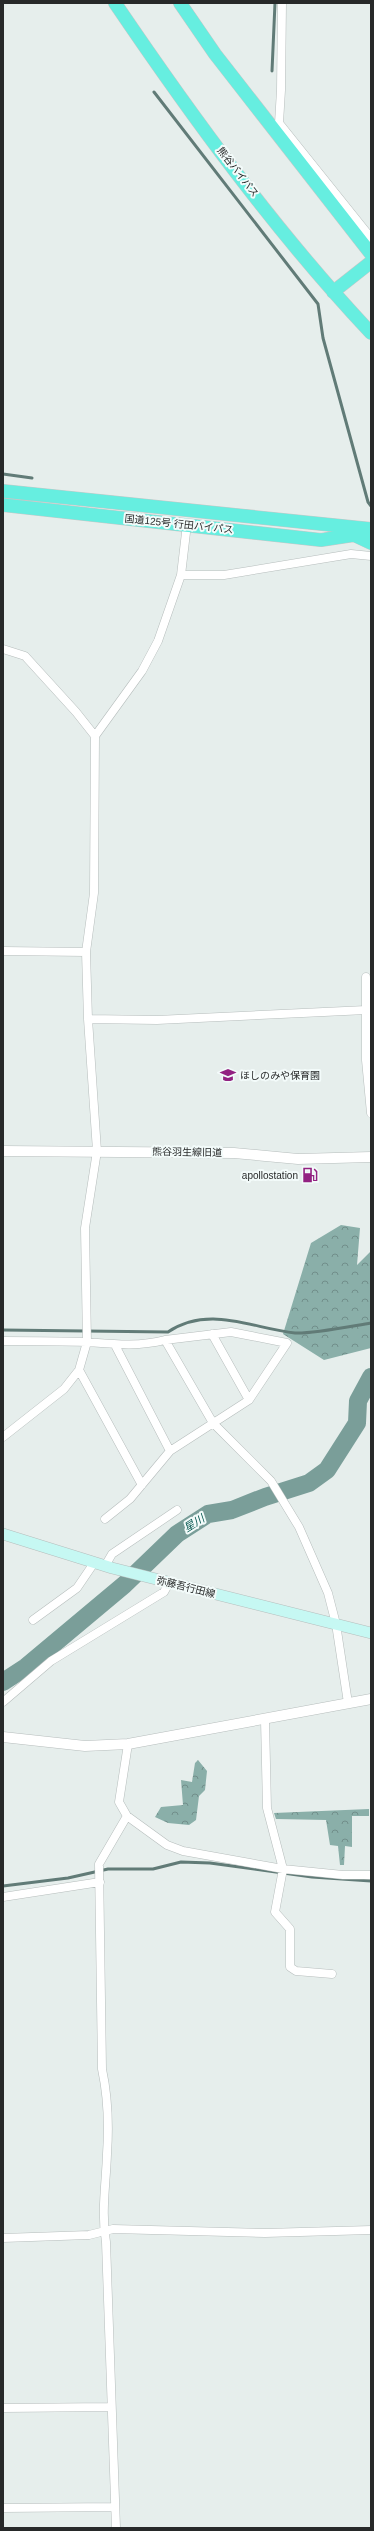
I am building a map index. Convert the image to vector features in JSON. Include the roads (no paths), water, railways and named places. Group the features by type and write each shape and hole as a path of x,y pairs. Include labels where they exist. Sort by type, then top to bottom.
{"highway":[{"name":"熊谷バイパス","path":"115,3 187,109 333,292 371,333"},
{"path":"180,3 215,54 371,254"},
{"path":"333,292 371,262"},
{"name":"国道125号 行田バイパス","path":"3,491 371,529"},
{"name":"国道125号 行田バイパス","path":"3,505 188,524 321,540 354,535"},
{"name":"国道125号 行田バイパス","path":"329,524 354,535 371,538"},
{"path":"354,535 371,543"}],"main road":[{"name":"弥藤吾行田線","path":"3,1534 104,1565 166,1582 371,1633"}],"street":[{"path":"282,3 282,90 279,122 371,238"},
{"path":"3,1437 64,1389 79,1370 87,1342 85,1228 97,1151 88,1019 86,952 94,893 95,736 142,671 158,641 181,576 188,524"},
{"path":"181,576 224,575 351,554 371,556"},
{"path":"3,649 25,656 76,712 95,736"},
{"path":"3,951 86,952"},
{"path":"366,977 366,1060 371,1113"},
{"path":"88,1019 157,1020 366,1010"},
{"name":"熊谷羽生線旧道","path":"3,1151 234,1153 298,1159 371,1156"},
{"path":"3,1341 87,1342 115,1345 146,1345 165,1340 231,1332 287,1343 270,1372 249,1400 170,1451 130,1499 105,1519"},
{"path":"212,1334 249,1400"},
{"path":"165,1340 213,1423 271,1481 299,1527 328,1593 336,1624 348,1703"},
{"path":"115,1345 170,1451"},
{"path":"79,1370 142,1485"},
{"path":"33,1620 104,1565 112,1554 177,1510"},
{"path":"3,1702 51,1661 164,1592 166,1582"},
{"path":"3,1737 85,1746 128,1744 265,1720 371,1698"},
{"path":"265,1720 267,1808 283,1869 275,1912 290,1929 290,1967 296,1971 332,1974"},
{"path":"128,1744 119,1802 127,1816 167,1845 183,1852 283,1869 343,1875 371,1875"},
{"path":"116,2528 104,2232 102,2219 107,2153 108,2095 102,2069 100,1882 98,1864 127,1816"},
{"path":"3,1897 100,1882"},
{"path":"3,2238 89,2235 113,2229 265,2233 371,2230"},
{"path":"3,2408 111,2407"},
{"path":"3,2508 115,2507"}],"waterway":[{"path":"272,71 275,3"},
{"path":"154,92 318,304 323,338 368,502 371,506"},
{"path":"3,474 32,478"},
{"path":"3,1330 168,1332 183,1324 199,1320 215,1319 230,1320 295,1333 302,1333 371,1323"},
{"name":"星川","path":"3,1682 26,1667 124,1585 177,1534 208,1514 232,1510 265,1497 309,1483 327,1470 357,1423 358,1401 371,1377"},
{"path":"3,1886 68,1878 108,1869 153,1869 181,1862 210,1863 312,1877 371,1881"}],"place":[{"name":"ほしのみや保育園","path":"228,1075"},
{"name":"apollostation","path":"310,1175"}]}
